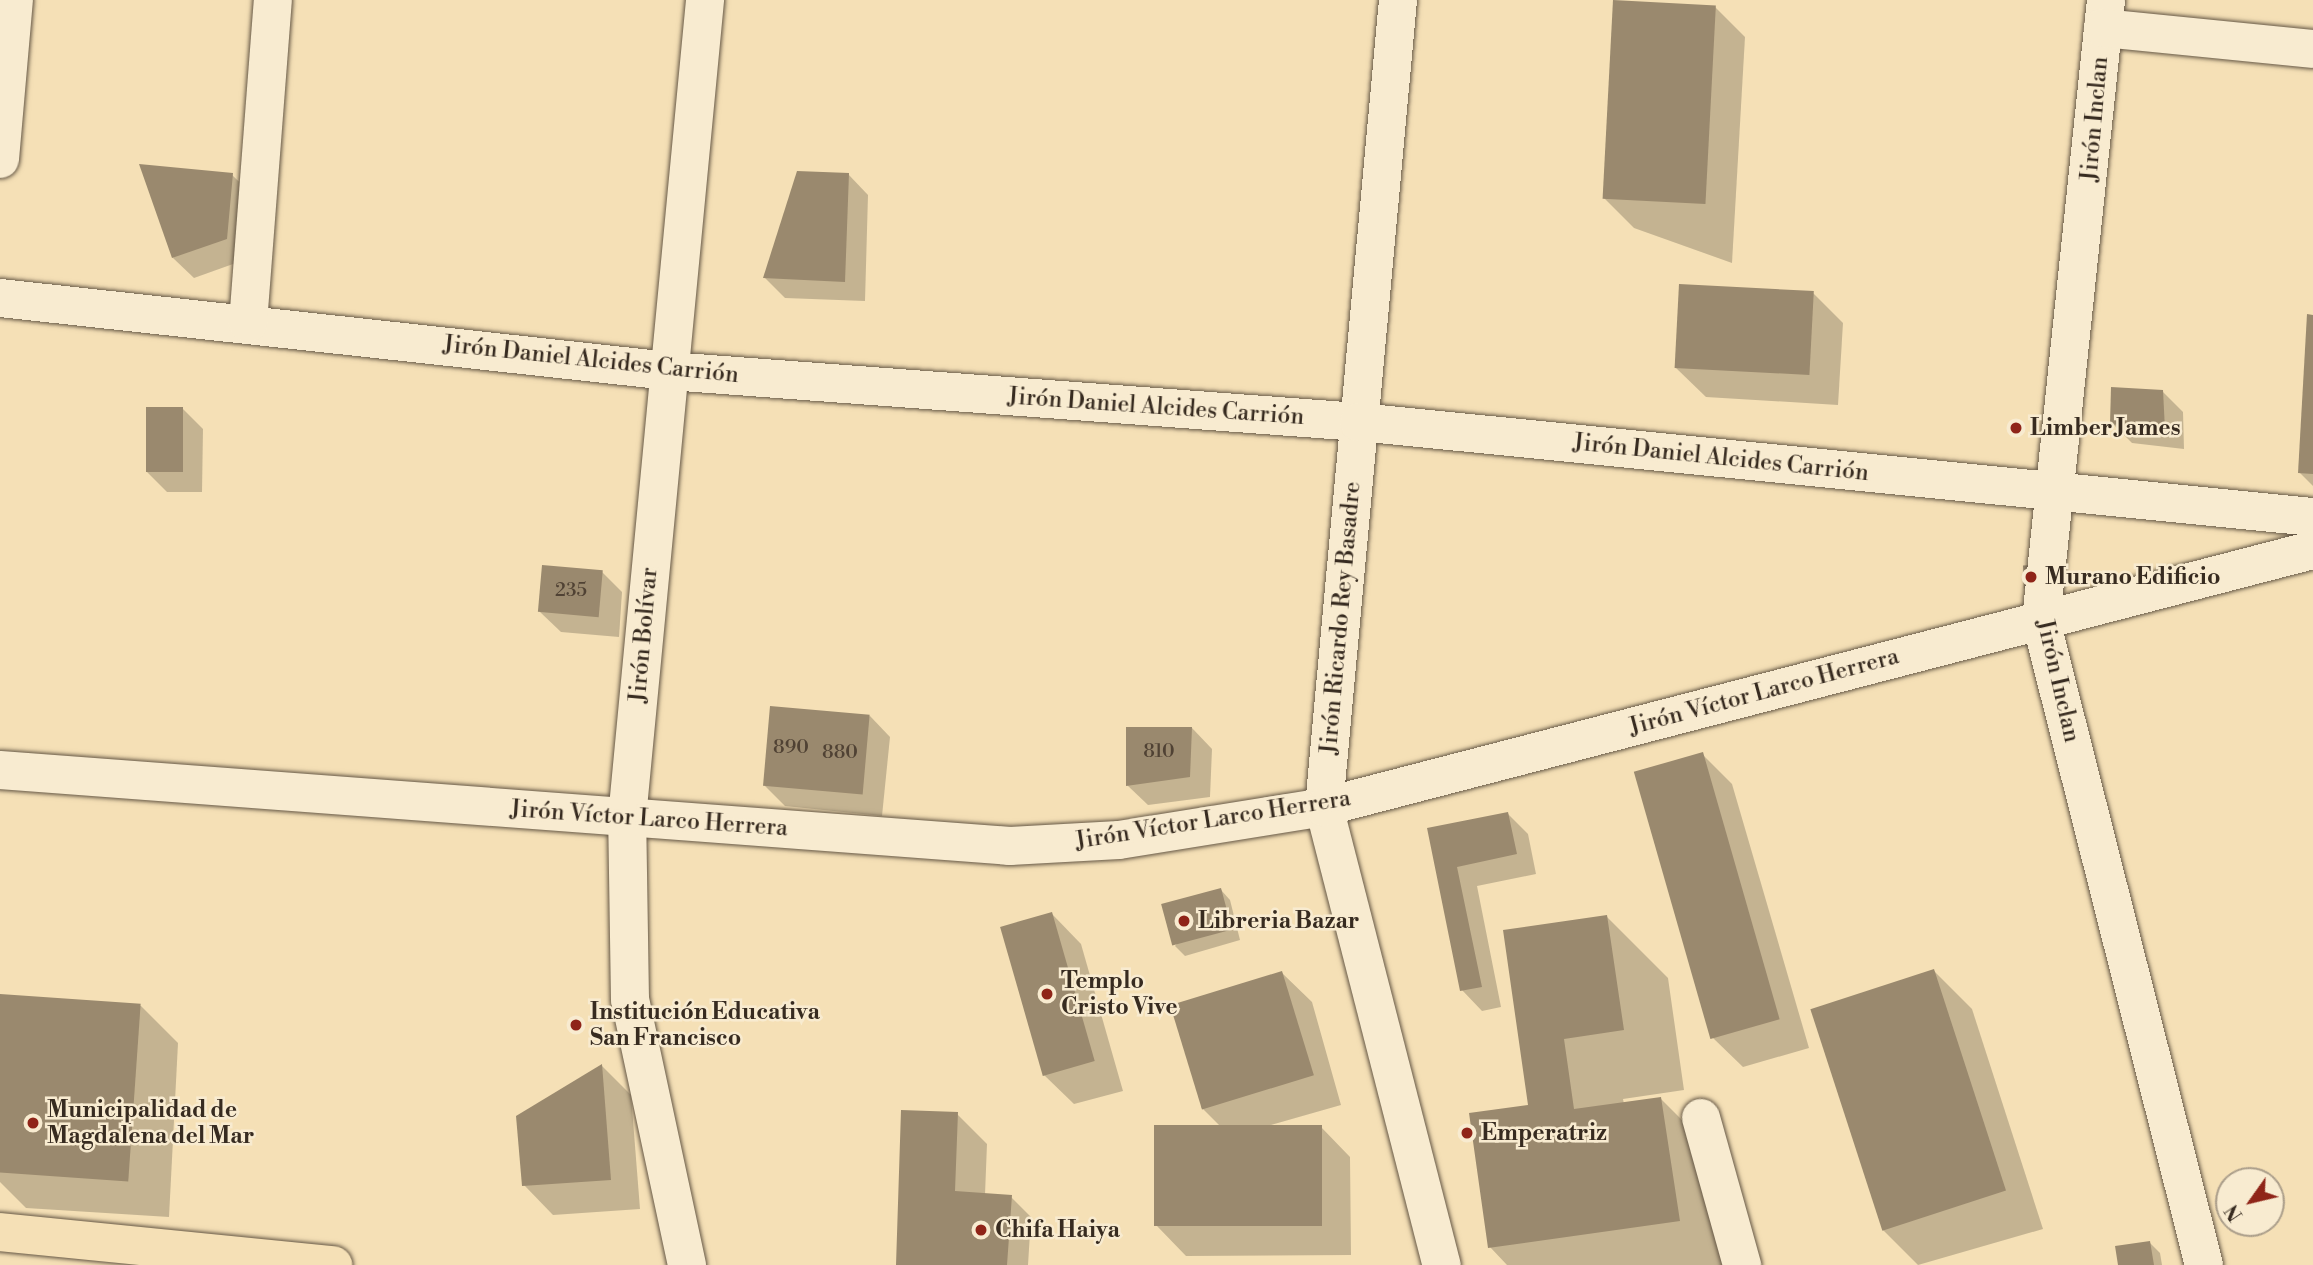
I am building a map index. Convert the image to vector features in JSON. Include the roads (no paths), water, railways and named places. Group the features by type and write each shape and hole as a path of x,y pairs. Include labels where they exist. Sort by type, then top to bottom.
{"main road":[{"path":"0,1233 333,1265"}],"street":[{"path":"0,159 14,0"},
{"path":"248,323 273,0"},
{"name":"Jirón Bolívar","path":"687,1265 630,1000 627,818 705,0"},
{"name":"Jirón Ricardo Rey Basadre","path":"1398,0 1324,807 1442,1265"},
{"path":"2105,14 2313,49"},
{"name":"Jirón Inclan","path":"2105,14 2041,621 2204,1265"},
{"name":"Jirón Daniel Alcides Carrión","path":"0,298 669,371 1359,422 2313,517"},
{"name":"Jirón Víctor Larco Herrera","path":"0,770 1010,846 1119,840 1324,807 2313,550"},
{"path":"1702,1118 1742,1265"}],"place":[{"name":"Limber James","path":"2016,428"},
{"name":"Murano Edificio","path":"2031,577"},
{"name":"Libreria Bazar","path":"1184,921"},
{"name":"Templo Cristo Vive","path":"1047,994"},
{"name":"Institución Educativa San Francisco","path":"576,1025"},
{"name":"Municipalidad de Magdalena del Mar","path":"33,1123"},
{"name":"Emperatriz","path":"1467,1133"},
{"name":"Chifa Haiya","path":"981,1230"}]}
